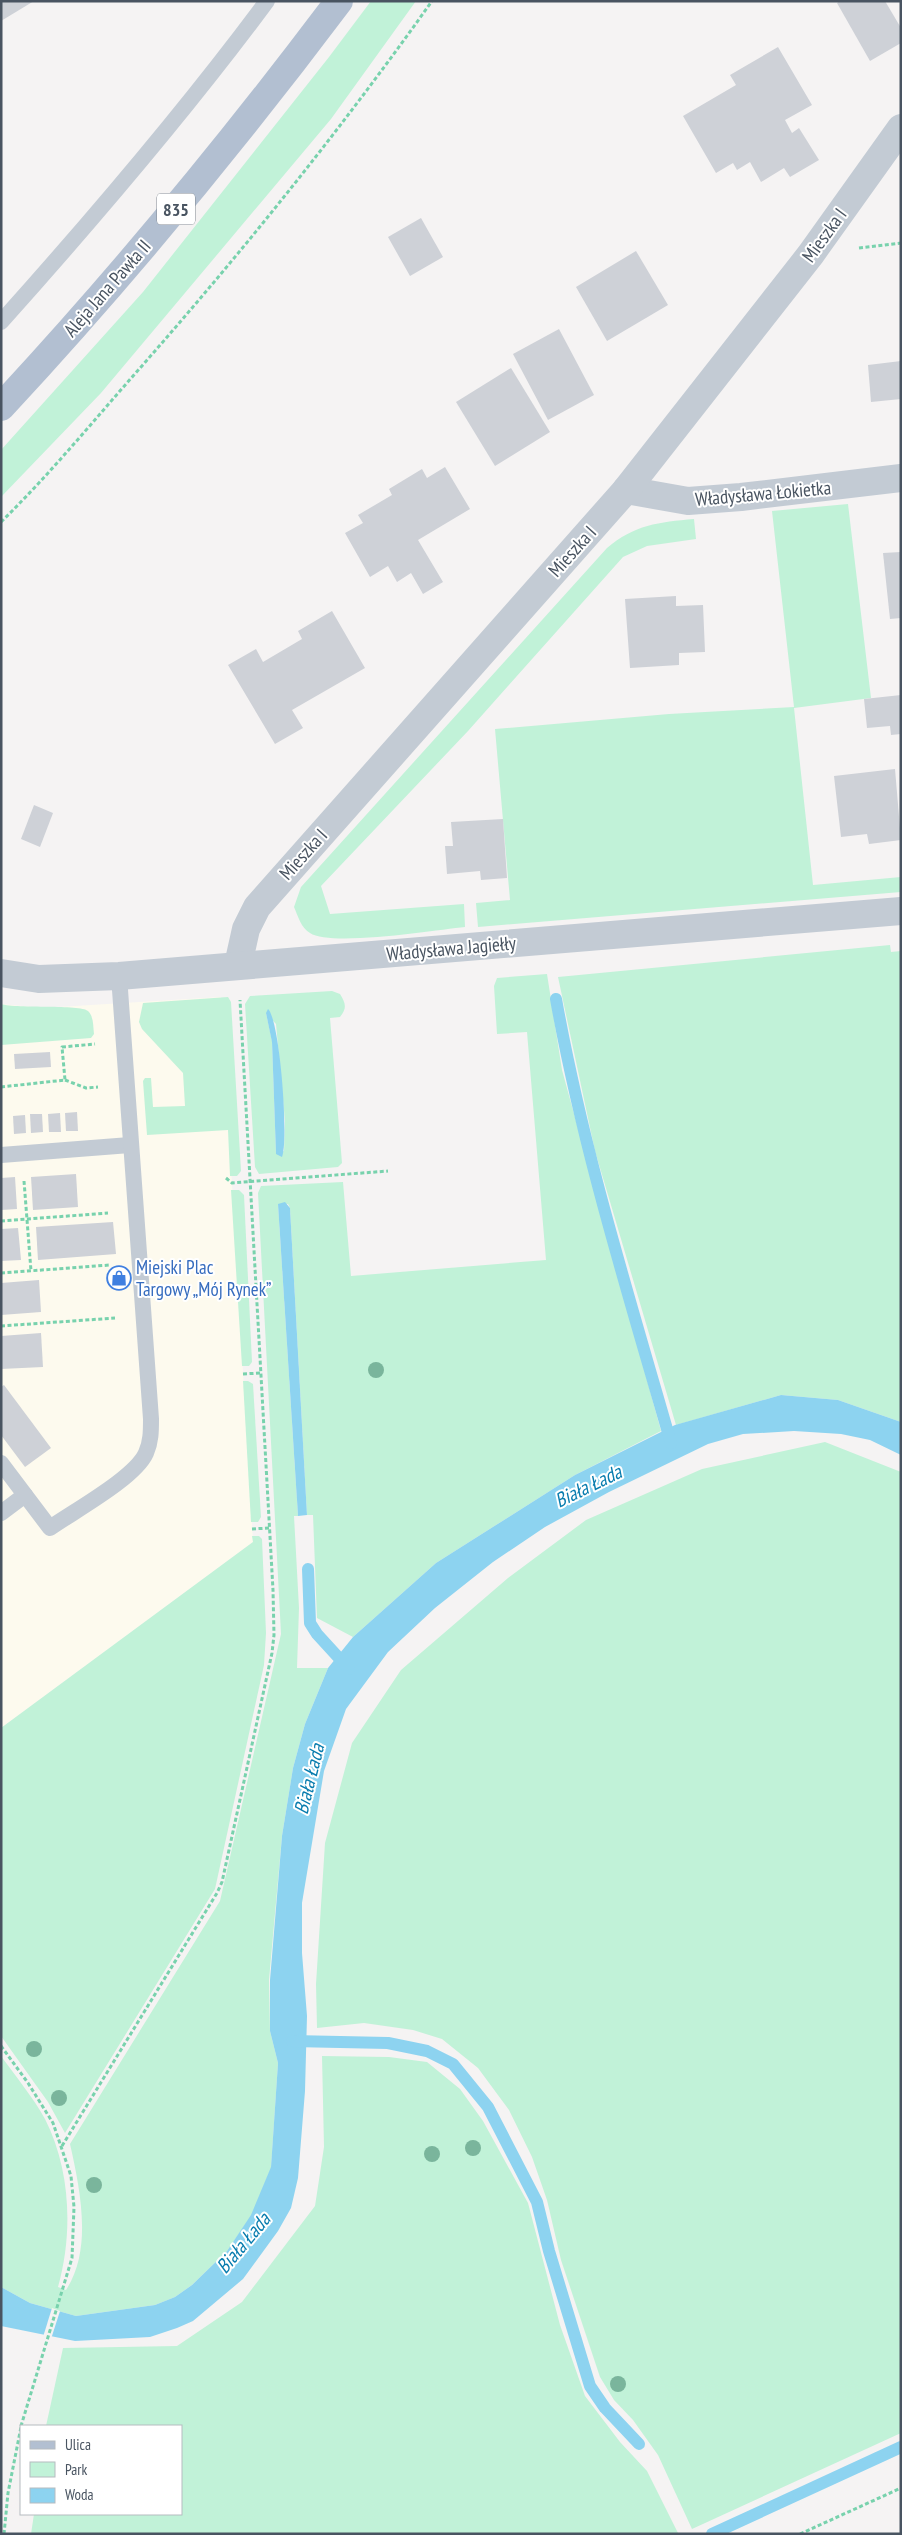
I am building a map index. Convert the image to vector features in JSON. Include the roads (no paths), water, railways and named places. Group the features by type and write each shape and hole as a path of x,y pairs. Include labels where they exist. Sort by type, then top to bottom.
{"main road":[{"name":"Aleja Jana Pawła II","path":"1,407 174,212 288,69 339,1"}],"street":[{"name":"Mieszka I","path":"238,965 246,929 257,907 626,490 811,254 901,128"},
{"name":"Władysława Łokietka","path":"626,490 688,500 741,497 901,478"},
{"name":"Władysława Jagiełły","path":"1,973 39,979 119,976 901,911"}],"lane":[{"path":"1,322 95,217 208,81 267,1"},
{"path":"1,1463 50,1528 134,1470 146,1454 151,1437 119,976"},
{"path":"1,1155 130,1145"},
{"path":"1,1512 25,1495"}],"water":[{"path":"268,1009 272,1018 280,1056 284,1106 284,1146 282,1157 276,1154 272,1042 266,1013"},
{"path":"285,1202 290,1208 307,1515 298,1516 278,1204"},
{"name":"Biała Łada","path":"781,1395 838,1400 901,1422 901,1455 870,1440 841,1434 794,1431 743,1434 708,1444 609,1492 545,1527 493,1562 435,1608 388,1652 346,1709 324,1771 302,1903 302,1953 307,2016 305,2091 298,2178 291,2208 278,2231 243,2279 193,2321 150,2337 75,2341 1,2326 1,2287 30,2303 76,2316 155,2305 175,2297 192,2285 227,2251 251,2215 271,2167 278,2063 270,2031 270,1980 282,1836 293,1768 305,1724 328,1668 353,1637 436,1563 575,1475 675,1425"}],"waterway":[{"path":"556,999 579,1111 593,1167 671,1443"},
{"path":"308,1569 310,1623 317,1634 349,1669"},
{"path":"292,2041 388,2043 427,2051 453,2064 488,2107 537,2202 549,2251 590,2386 605,2408 639,2444"},
{"path":"712,2534 901,2447"}],"place":[{"name":"Miejski Plac Targowy „Mój Rynek”","path":"119,1278"}]}
